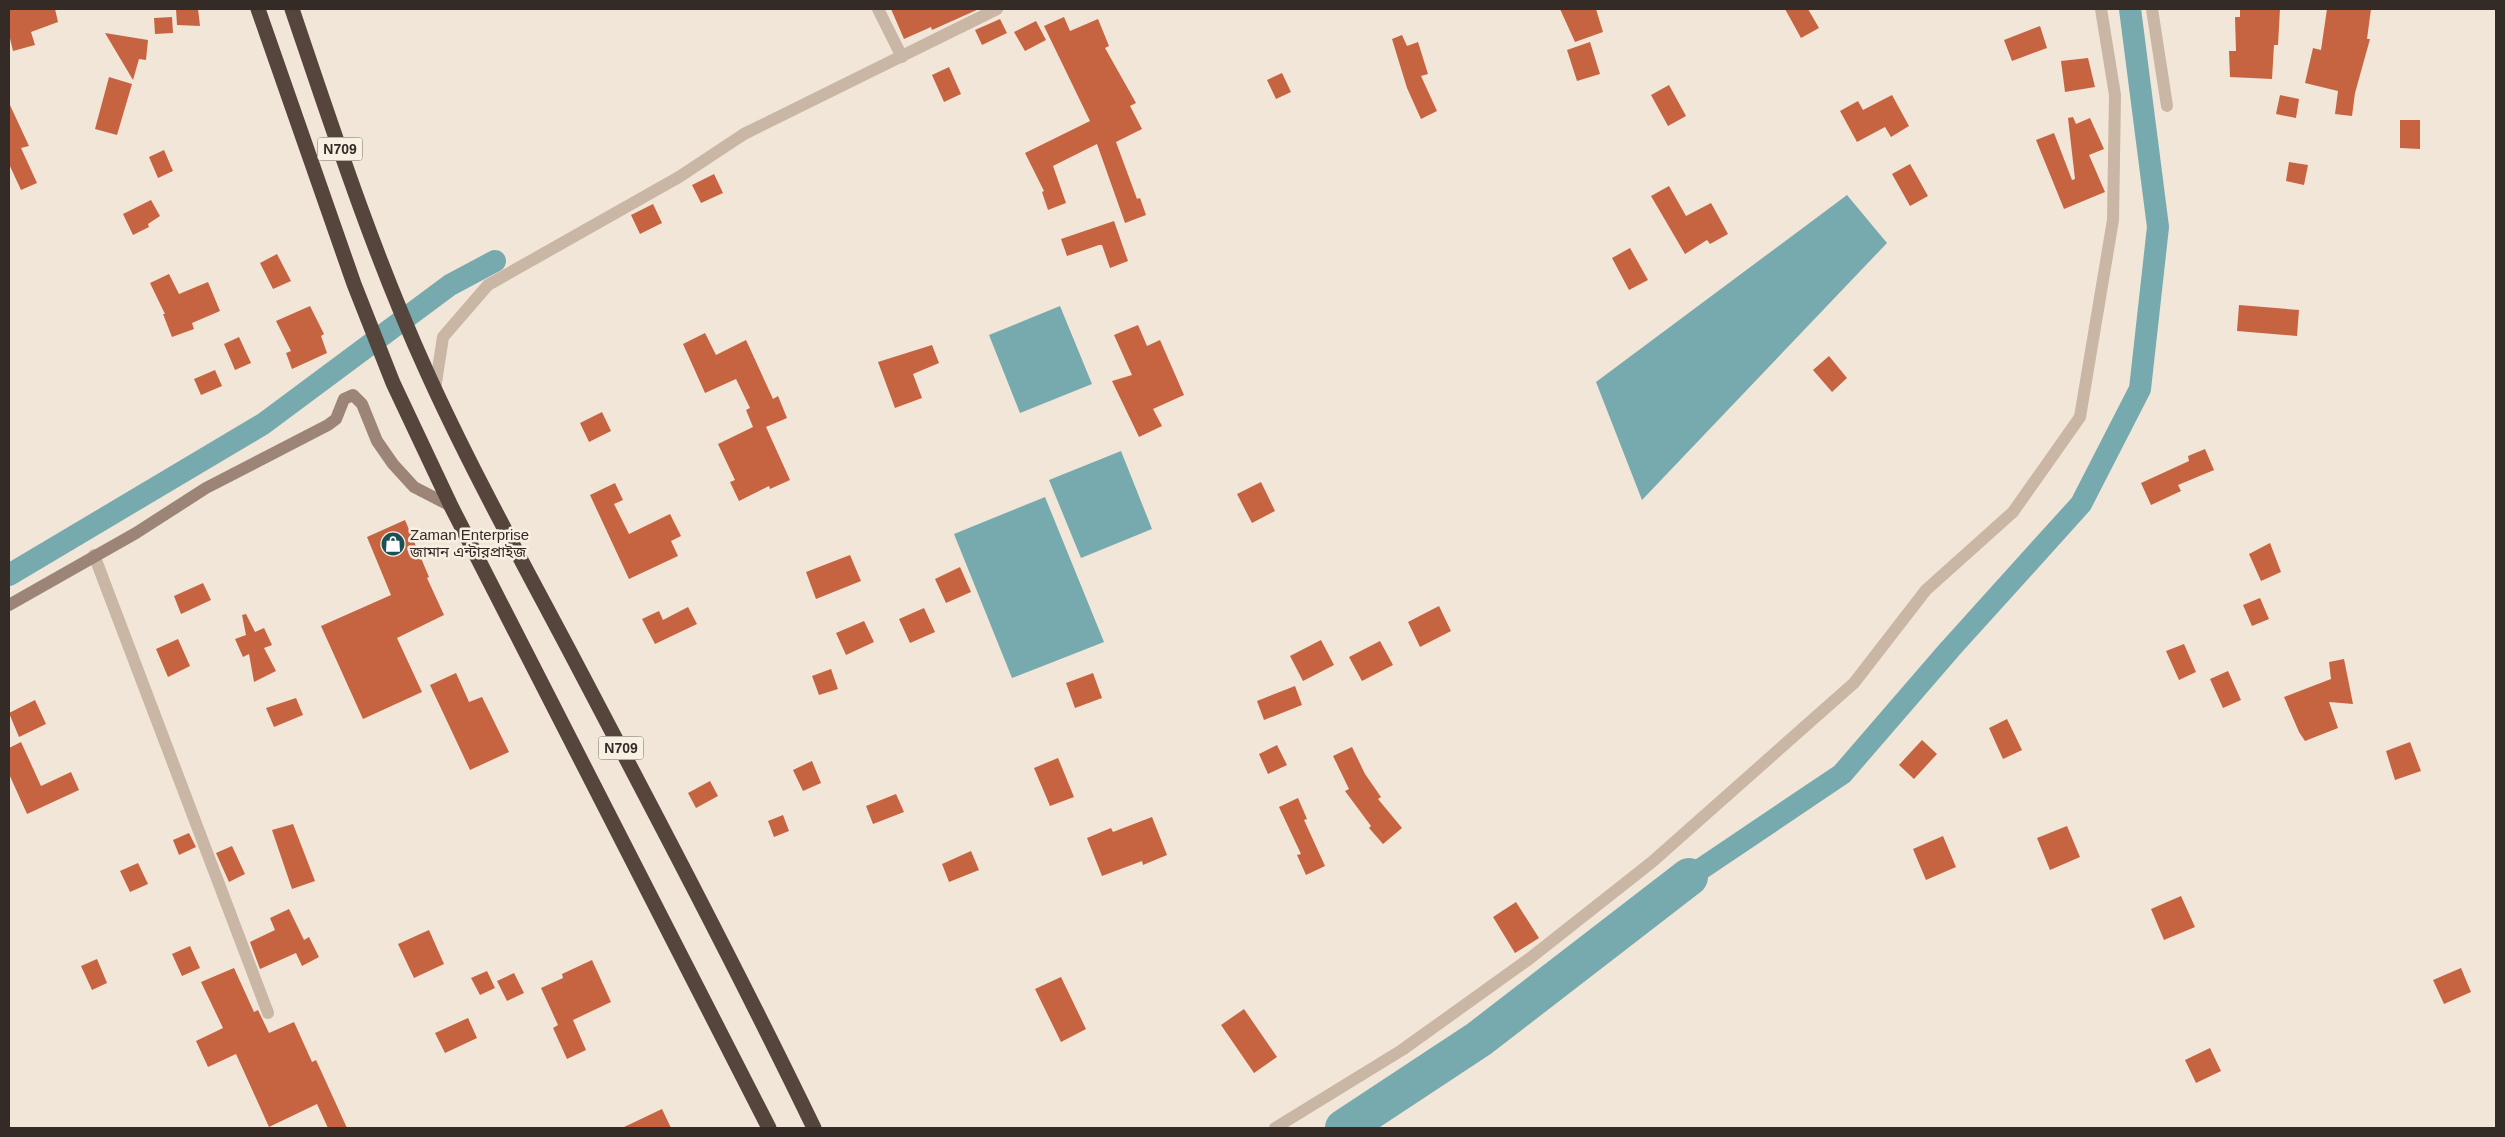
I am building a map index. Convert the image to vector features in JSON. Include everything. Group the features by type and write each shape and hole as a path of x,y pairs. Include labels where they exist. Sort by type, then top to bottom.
{"highway":[{"name":"N709","path":"258,9 354,284 394,383 451,506 769,1128"},
{"name":"N709","path":"292,9 332,125 393,288 435,389 513,548 703,903 814,1128"}],"street":[{"path":"878,9 902,56"},
{"path":"435,389 443,337 488,285 679,177 744,134 996,9"},
{"path":"1274,1128 1402,1050 1529,959 1652,862 1854,683 1926,590 2014,512 2080,417 2113,220 2115,94 2101,9"},
{"path":"2152,9 2167,106"},
{"path":"9,605 136,532 206,488 328,425 336,419 344,399 352,395 362,404 377,441 393,464 414,487 451,506"},
{"path":"94,555 268,1013"}],"water":[{"path":"1847,195 1887,243 1642,500 1596,382"},
{"path":"1060,306 1092,384 1020,413 989,335"},
{"path":"1121,451 1152,529 1081,558 1049,480"},
{"path":"1045,497 1104,642 1012,678 954,534"}],"building":[{"path":"9,9 55,9 58,22 31,32 35,45 13,51 9,34"},
{"path":"176,9 198,9 200,26 177,25"},
{"path":"891,9 979,9 932,30 931,27 904,39"},
{"path":"1560,9 1596,9 1603,32 1575,42"},
{"path":"1785,9 1808,9 1819,28 1801,38"},
{"path":"2240,9 2280,9 2278,45 2274,45 2272,79 2230,77 2229,51 2236,51 2235,17 2240,17"},
{"path":"2327,9 2371,9 2367,39 2370,39 2355,93 2352,116 2335,114 2338,91 2305,83 2313,48 2321,50"},
{"path":"172,17 173,33 155,34 154,18"},
{"path":"1064,17 1070,31 1098,19 1109,46 1105,48 1136,103 1130,106 1142,129 1116,142 1137,199 1140,198 1146,215 1125,223 1097,144 1053,166 1066,203 1048,210 1042,192 1044,191 1025,153 1090,121 1044,26"},
{"path":"1000,19 1007,33 982,45 975,30"},
{"path":"1036,21 1046,40 1025,51 1014,32"},
{"path":"2040,26 2047,48 2012,61 2004,40"},
{"path":"105,33 148,40 146,60 139,59 133,80"},
{"path":"1402,35 1407,46 1418,42 1428,74 1421,76 1437,111 1421,119 1407,88 1392,39"},
{"path":"1590,42 1600,74 1577,81 1567,50"},
{"path":"2088,58 2095,87 2065,92 2061,61"},
{"path":"949,67 961,94 944,102 932,75"},
{"path":"1282,73 1291,92 1276,99 1267,80"},
{"path":"109,77 132,84 117,135 95,129"},
{"path":"1669,85 1686,116 1668,126 1651,95"},
{"path":"1892,95 1909,126 1891,137 1885,127 1857,142 1840,111 1858,101 1863,110"},
{"path":"2280,95 2299,99 2296,118 2276,114"},
{"path":"9,103 29,146 21,148 37,183 21,190 9,164"},
{"path":"2073,117 2076,124 2090,118 2104,149 2089,155 2105,192 2064,209 2036,140 2054,133 2072,180 2075,179 2068,118"},
{"path":"2400,120 2420,120 2420,149 2400,148"},
{"path":"164,150 173,171 158,178 149,157"},
{"path":"2289,162 2308,165 2304,185 2286,181"},
{"path":"1910,164 1928,196 1910,206 1892,174"},
{"path":"714,174 723,193 701,203 692,185"},
{"path":"1669,186 1686,216 1711,203 1728,234 1710,244 1707,240 1685,254 1651,196"},
{"path":"151,200 160,216 148,224 149,227 133,235 123,214"},
{"path":"653,204 662,223 640,234 631,215"},
{"path":"1114,221 1128,261 1110,268 1102,245 1067,256 1061,239"},
{"path":"1630,248 1648,280 1629,290 1612,258"},
{"path":"277,254 291,281 273,289 260,263"},
{"path":"169,274 179,294 208,282 220,311 192,323 194,329 172,337 163,314 165,314 150,283"},
{"path":"2239,305 2299,310 2297,336 2237,331"},
{"path":"310,306 324,334 321,336 327,353 292,369 286,353 291,351 276,321"},
{"path":"1138,325 1147,346 1160,340 1184,395 1153,409 1162,426 1139,437 1112,381 1132,375 1114,335"},
{"path":"705,333 716,355 746,340 773,399 778,396 787,418 766,427 790,480 770,489 769,486 739,501 730,482 735,480 718,444 753,427 746,410 750,408 736,379 705,393 683,344"},
{"path":"239,337 251,363 235,370 224,344"},
{"path":"932,345 939,363 913,374 922,398 895,408 878,362"},
{"path":"1829,356 1847,378 1832,392 1813,370"},
{"path":"215,370 222,386 201,395 194,379"},
{"path":"602,412 611,431 589,442 580,423"},
{"path":"2205,449 2214,470 2178,485 2181,491 2151,505 2141,483 2189,461 2188,456"},
{"path":"1261,482 1275,511 1252,523 1237,494"},
{"path":"615,483 623,500 614,504 629,534 670,514 681,536 671,541 678,556 629,579 590,495"},
{"path":"405,520 429,577 427,578 444,615 397,638 422,692 363,719 321,626 391,595 367,537"},
{"path":"2270,543 2281,572 2261,581 2249,554"},
{"path":"850,555 861,581 816,599 806,572"},
{"path":"960,567 971,592 946,603 935,579"},
{"path":"203,583 211,600 181,614 174,596"},
{"path":"2260,598 2269,619 2252,626 2243,605"},
{"path":"1439,606 1451,631 1420,647 1408,622"},
{"path":"688,607 697,624 655,644 642,619 659,611 663,620"},
{"path":"924,608 935,632 910,643 899,619"},
{"path":"246,614 255,632 264,628 272,645 264,648 276,671 254,682 249,654 243,657 235,639 246,635 242,615"},
{"path":"864,621 874,642 846,655 836,633"},
{"path":"178,639 190,666 168,677 156,649"},
{"path":"1321,640 1334,665 1303,681 1290,656"},
{"path":"1380,641 1393,665 1362,681 1349,657"},
{"path":"2184,644 2196,672 2179,680 2166,651"},
{"path":"2344,659 2353,704 2329,702 2338,728 2305,741 2299,732 2284,697 2331,679 2329,662"},
{"path":"831,669 838,689 819,695 812,676"},
{"path":"2228,671 2241,700 2223,708 2210,679"},
{"path":"456,673 469,702 482,697 509,752 470,770 430,685"},
{"path":"1093,673 1102,698 1075,708 1066,683"},
{"path":"1295,686 1302,705 1264,720 1257,701"},
{"path":"296,698 303,715 274,727 266,708"},
{"path":"35,700 46,724 19,737 9,713"},
{"path":"2007,719 2022,750 2003,759 1989,728"},
{"path":"1922,740 1937,754 1914,779 1899,765"},
{"path":"21,742 41,786 71,772 79,790 27,814 9,774 9,748"},
{"path":"2410,742 2421,771 2395,780 2386,751"},
{"path":"1277,745 1287,765 1268,774 1259,754"},
{"path":"1352,747 1365,774 1381,797 1378,799 1402,828 1383,844 1369,828 1371,826 1345,791 1349,789 1333,756"},
{"path":"1058,758 1074,797 1050,806 1034,768"},
{"path":"812,761 821,783 803,791 793,770"},
{"path":"710,781 718,796 696,808 688,793"},
{"path":"896,794 904,812 873,824 866,806"},
{"path":"1298,798 1307,819 1304,820 1325,866 1306,875 1297,855 1301,854 1279,807"},
{"path":"783,815 789,831 774,837 768,821"},
{"path":"1152,817 1167,855 1143,865 1142,861 1102,876 1087,838 1111,828 1113,832"},
{"path":"293,824 315,881 292,889 272,830"},
{"path":"2067,826 2080,857 2050,870 2037,838"},
{"path":"189,833 196,847 179,855 173,840"},
{"path":"1943,836 1956,867 1926,880 1913,849"},
{"path":"232,846 245,874 229,882 216,853"},
{"path":"971,851 979,870 949,882 942,864"},
{"path":"138,863 148,884 130,892 120,871"},
{"path":"2181,896 2195,927 2164,940 2151,909"},
{"path":"1516,902 1539,938 1515,953 1493,917"},
{"path":"289,909 304,940 309,937 319,957 302,966 296,953 260,969 250,942 275,930 270,918"},
{"path":"429,930 444,964 414,978 398,944"},
{"path":"190,946 200,968 182,976 172,954"},
{"path":"97,959 107,983 92,990 81,966"},
{"path":"592,960 611,1002 573,1020 586,1050 567,1059 553,1028 558,1025 541,988 563,978 562,974"},
{"path":"234,968 254,1012 258,1010 269,1033 294,1022 312,1062 316,1060 347,1128 328,1128 317,1104 269,1127 236,1054 208,1067 196,1041 223,1028 201,982"},
{"path":"2461,968 2471,992 2444,1004 2433,980"},
{"path":"487,971 495,988 480,995 471,978"},
{"path":"514,973 524,993 507,1001 497,981"},
{"path":"1061,977 1086,1029 1061,1042 1035,989"},
{"path":"1244,1009 1277,1057 1254,1073 1221,1025"},
{"path":"468,1018 477,1038 445,1053 435,1033"},
{"path":"2210,1048 2221,1071 2196,1083 2185,1060"},
{"path":"662,1109 671,1128 622,1128"}],"waterway":[{"path":"1689,877 1842,774 1950,649 2081,504 2140,389 2158,227 2130,9"},
{"path":"9,575 263,424 450,285 495,261"},
{"path":"1344,1128 1479,1039 1689,877"}],"place":[{"name":"Zaman Enterprise জামান এন্টারপ্রাইজ","path":"393,544"}]}
